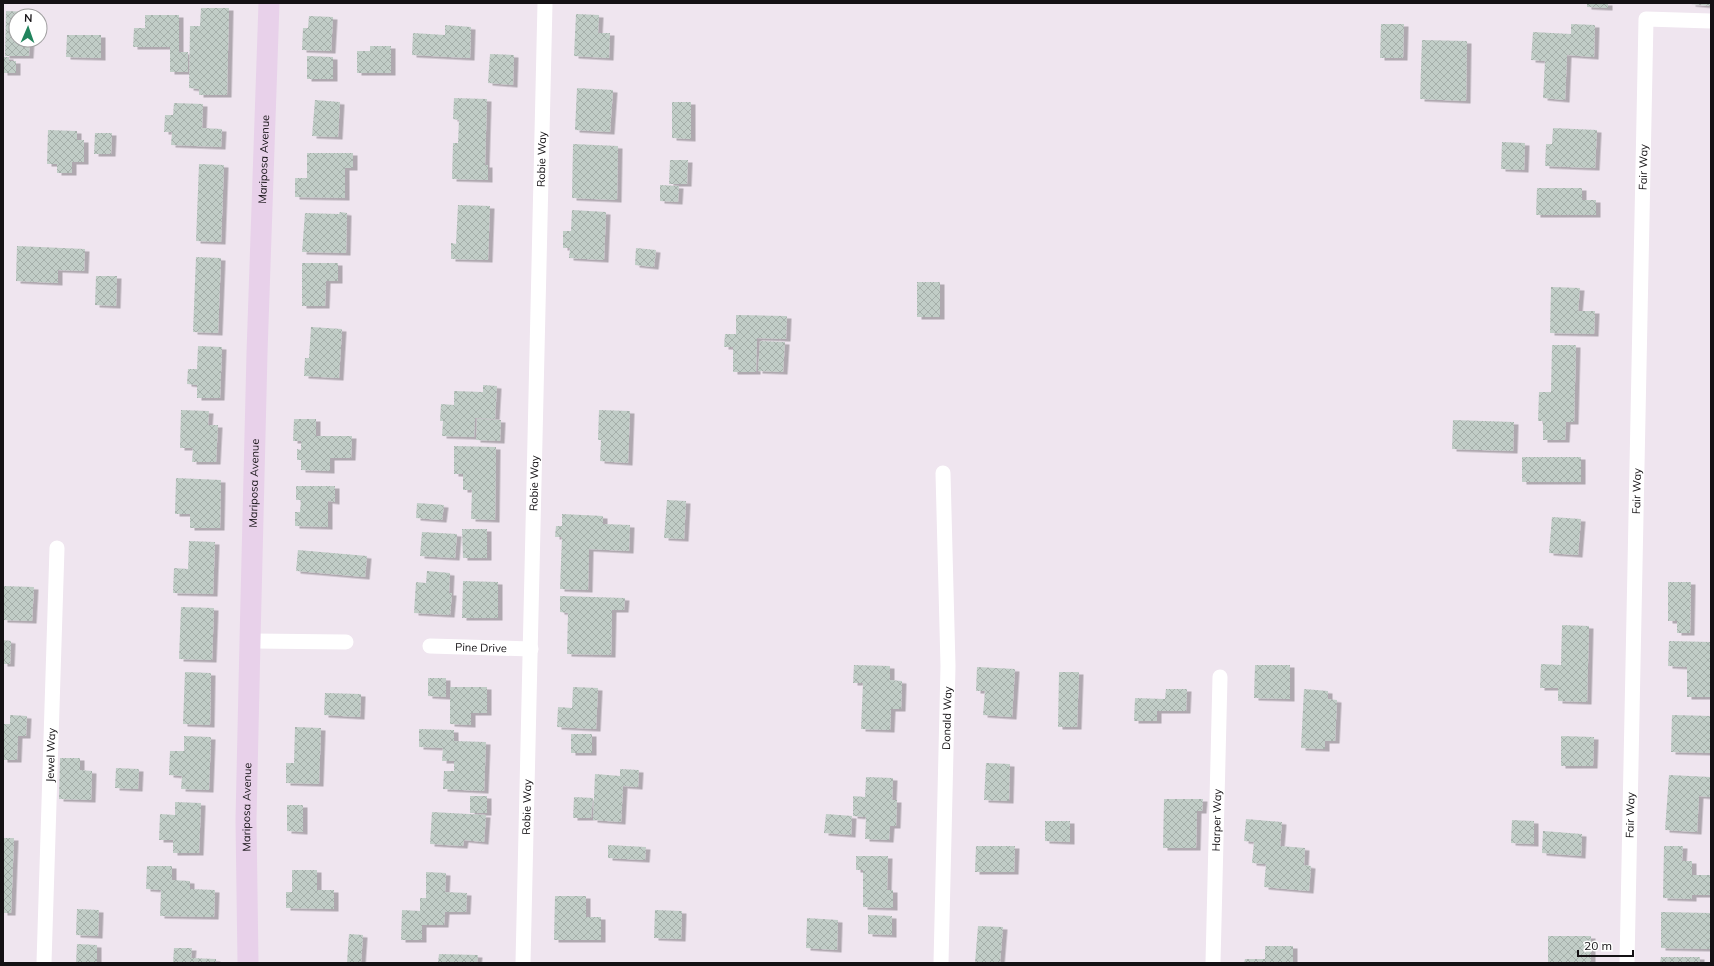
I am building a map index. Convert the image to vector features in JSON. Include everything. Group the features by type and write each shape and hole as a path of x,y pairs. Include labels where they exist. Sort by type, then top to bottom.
{"street":[{"name":"Mariposa Avenue","path":"248,963 246,820 257,353 269,3"},
{"name":"Robie Way","path":"524,963 545,3"},
{"name":"Fair Way","path":"1627,963 1646,19 1711,20"},
{"name":"Donald Way","path":"941,963 948,666 943,473"},
{"name":"Jewel Way","path":"44,963 57,548"},
{"path":"250,641 346,642"},
{"name":"Pine Drive","path":"430,646 531,649"},
{"name":"Harper Way","path":"1213,963 1220,677"}],"building":[{"path":"1587,3 1608,3 1608,8 1587,7"},
{"path":"1711,3 1711,6 1691,4"},
{"path":"201,8 229,8 227,95 199,95 199,89 189,88 190,26 200,26"},
{"path":"6,11 8,11 8,48 30,48 29,56 5,56"},
{"path":"576,14 599,15 598,33 610,33 609,58 574,56"},
{"path":"145,15 179,15 179,52 188,52 188,72 170,72 170,47 133,47 134,28 145,28"},
{"path":"309,16 333,17 331,51 302,50 303,28 308,28"},
{"path":"1381,24 1404,24 1403,58 1380,58"},
{"path":"1571,24 1595,25 1594,57 1567,55 1565,100 1543,98 1545,61 1531,60 1533,32 1571,34"},
{"path":"445,25 471,27 470,58 412,55 413,33 445,35"},
{"path":"67,35 101,35 101,58 66,57"},
{"path":"1422,40 1467,41 1466,101 1420,99"},
{"path":"370,46 391,46 391,73 357,73 357,51 370,51"},
{"path":"490,54 514,55 513,85 488,83"},
{"path":"307,56 333,57 333,79 307,79"},
{"path":"3,57 9,57 9,61 16,61 16,73 3,73"},
{"path":"577,88 613,90 610,132 575,130"},
{"path":"454,98 487,99 485,165 488,165 488,180 452,179 453,143 458,143 459,120 453,119"},
{"path":"315,100 340,102 338,137 312,136"},
{"path":"672,102 691,102 691,139 672,138"},
{"path":"174,103 203,104 202,128 222,129 221,147 171,145 172,132 164,132 165,115 173,115"},
{"path":"1553,128 1597,130 1595,168 1545,166 1546,144 1552,144"},
{"path":"48,130 77,131 77,140 84,140 84,162 72,162 72,173 57,173 57,164 47,164"},
{"path":"95,133 112,133 111,154 94,154"},
{"path":"1502,142 1525,143 1524,170 1501,169"},
{"path":"573,144 618,146 617,200 572,198"},
{"path":"307,153 353,153 353,168 345,168 345,198 295,197 295,178 307,178"},
{"path":"670,160 688,160 687,184 669,184"},
{"path":"199,164 224,165 221,242 196,241"},
{"path":"660,185 679,186 678,202 660,201"},
{"path":"1537,188 1582,188 1582,200 1596,200 1596,215 1536,215"},
{"path":"458,205 490,206 488,260 451,259 451,243 456,244"},
{"path":"572,210 606,212 604,260 569,258 570,248 563,248 563,231 571,231"},
{"path":"340,212 347,213 346,253 302,252 305,213 339,214"},
{"path":"17,246 85,249 84,271 58,270 58,283 16,281"},
{"path":"636,248 656,250 654,267 635,265"},
{"path":"196,257 221,258 218,333 193,332"},
{"path":"302,263 338,263 338,281 326,281 325,306 302,306"},
{"path":"96,276 117,276 116,306 95,305"},
{"path":"917,282 940,282 940,317 917,317"},
{"path":"1551,287 1580,288 1578,311 1595,311 1594,334 1550,333"},
{"path":"736,315 787,316 786,339 757,338 756,372 733,372 733,347 724,347 725,334 736,334"},
{"path":"311,327 342,329 339,378 304,376 305,358 309,358"},
{"path":"760,341 785,342 783,372 758,371"},
{"path":"1552,345 1576,345 1574,422 1566,422 1565,440 1543,440 1543,421 1538,421 1539,392 1551,392"},
{"path":"198,346 222,347 220,398 197,398 197,385 187,384 188,369 197,369"},
{"path":"483,385 497,386 495,419 475,418 474,437 442,436 443,421 440,421 441,404 454,405 454,391 483,392"},
{"path":"181,410 209,411 208,425 218,425 216,462 192,462 193,448 180,448"},
{"path":"599,410 630,411 628,463 600,461 601,440 598,440"},
{"path":"294,419 316,419 316,436 352,436 351,458 330,458 330,471 301,470 301,460 297,460 297,449 301,450 301,441 293,441"},
{"path":"477,419 501,420 500,441 476,440"},
{"path":"1453,420 1514,422 1513,451 1452,449"},
{"path":"454,446 496,447 495,520 471,519 472,490 463,490 463,474 454,474"},
{"path":"1522,457 1581,457 1581,482 1522,482"},
{"path":"176,478 221,480 220,528 190,528 190,514 175,514"},
{"path":"296,486 335,486 335,502 328,501 328,527 295,526 295,512 300,512 301,500 296,500"},
{"path":"667,500 686,501 684,539 664,538"},
{"path":"417,503 444,505 442,520 416,518"},
{"path":"562,514 603,516 603,524 630,525 629,551 589,549 588,590 560,589 562,537 555,537 556,526 562,526"},
{"path":"1552,517 1581,519 1578,555 1549,553"},
{"path":"462,529 487,529 487,558 463,558"},
{"path":"422,532 457,534 455,558 420,556"},
{"path":"189,541 215,542 213,594 173,593 174,568 188,569"},
{"path":"298,550 367,556 365,577 296,571"},
{"path":"427,571 450,573 449,593 452,593 450,615 414,613 416,582 426,583"},
{"path":"463,581 498,582 498,618 462,618"},
{"path":"1668,582 1691,582 1690,633 1677,633 1677,621 1668,621"},
{"path":"3,586 34,587 32,621 3,620"},
{"path":"560,596 625,598 624,610 612,610 611,655 567,654 568,613 560,612"},
{"path":"181,607 214,608 212,660 179,659"},
{"path":"1562,625 1589,626 1587,702 1558,701 1558,688 1540,688 1541,664 1561,665"},
{"path":"3,640 11,641 10,664 3,664"},
{"path":"1669,641 1711,642 1711,697 1687,697 1687,667 1668,666"},
{"path":"854,665 890,666 890,680 902,681 901,709 891,709 890,730 861,729 863,683 853,683"},
{"path":"1255,665 1290,665 1290,699 1254,698"},
{"path":"977,667 1015,669 1012,717 983,715 985,691 976,691"},
{"path":"185,672 211,673 210,725 183,724"},
{"path":"1059,672 1079,672 1077,727 1058,727"},
{"path":"428,678 446,678 446,697 428,696"},
{"path":"450,687 487,687 487,713 471,713 471,725 450,724"},
{"path":"573,687 598,688 596,729 557,727 558,707 572,708"},
{"path":"1166,689 1187,689 1186,711 1157,711 1157,721 1134,721 1135,698 1165,699"},
{"path":"1304,689 1328,691 1328,699 1337,700 1335,741 1325,741 1325,749 1301,748"},
{"path":"325,693 361,694 360,717 324,715"},
{"path":"10,715 27,716 26,736 18,736 17,760 3,760 3,724 10,724"},
{"path":"1672,715 1711,716 1711,753 1671,752"},
{"path":"295,727 321,728 319,784 286,783 286,763 294,763"},
{"path":"419,729 454,730 454,741 486,742 484,791 443,789 444,771 454,771 454,761 442,761 443,748 419,747"},
{"path":"571,734 592,734 592,753 571,753"},
{"path":"184,736 211,737 209,790 181,789 182,776 169,775 170,751 184,751"},
{"path":"1561,736 1594,737 1593,766 1561,766"},
{"path":"60,758 80,758 80,770 92,771 91,800 59,799"},
{"path":"986,763 1010,764 1009,801 984,800"},
{"path":"116,768 139,769 138,789 115,788"},
{"path":"620,769 639,770 638,787 623,786 621,822 593,820 595,774 620,776"},
{"path":"1669,775 1711,777 1711,797 1699,796 1697,832 1665,830"},
{"path":"866,777 893,778 892,800 897,800 896,826 890,826 889,840 865,839 866,817 853,816 853,796 865,797"},
{"path":"470,796 487,796 487,813 470,813"},
{"path":"574,797 593,798 591,818 573,818"},
{"path":"1164,799 1203,799 1202,811 1197,811 1196,848 1163,848"},
{"path":"175,802 201,803 199,853 173,853 173,840 159,840 160,814 175,815"},
{"path":"287,805 303,805 303,832 287,831"},
{"path":"432,812 486,815 484,842 464,840 463,846 430,844"},
{"path":"826,814 852,816 851,835 824,833"},
{"path":"1246,819 1282,822 1280,846 1305,848 1304,865 1311,866 1309,891 1264,887 1266,864 1252,863 1254,842 1244,841"},
{"path":"1512,820 1534,821 1534,844 1511,843"},
{"path":"1045,821 1070,821 1070,842 1045,841"},
{"path":"1543,831 1582,834 1581,856 1542,853"},
{"path":"3,838 14,838 11,913 3,913"},
{"path":"608,845 646,847 645,860 608,858"},
{"path":"976,846 1015,846 1014,872 975,872"},
{"path":"1664,846 1683,846 1682,861 1692,861 1692,875 1711,875 1711,895 1692,895 1692,899 1663,898"},
{"path":"856,856 888,856 887,890 893,890 893,908 863,907 863,870 856,870"},
{"path":"147,866 172,866 172,880 190,881 190,889 215,890 214,917 160,916 161,890 146,889"},
{"path":"292,870 317,870 317,890 334,890 334,909 286,908 286,892 292,892"},
{"path":"426,872 446,873 445,892 467,893 466,912 445,912 444,925 422,925 422,940 401,940 402,910 420,911 420,898 426,898"},
{"path":"555,896 586,896 586,917 601,917 601,940 554,940"},
{"path":"77,909 99,910 98,936 76,935"},
{"path":"655,910 682,911 681,939 654,938"},
{"path":"1661,912 1711,913 1711,949 1661,948"},
{"path":"868,915 892,916 892,935 868,934"},
{"path":"807,918 838,920 837,950 806,948"},
{"path":"978,926 1003,927 1000,963 975,963"},
{"path":"349,934 363,935 361,963 347,963"},
{"path":"1548,936 1591,936 1591,962 1548,962"},
{"path":"77,944 97,945 97,963 76,963"},
{"path":"1265,946 1293,946 1293,963 1244,963 1245,959 1265,959"},
{"path":"174,948 192,948 191,958 216,959 216,963 173,963"},
{"path":"439,954 478,955 477,963 438,963"},
{"path":"1661,957 1700,957 1700,963 1660,963"}]}
